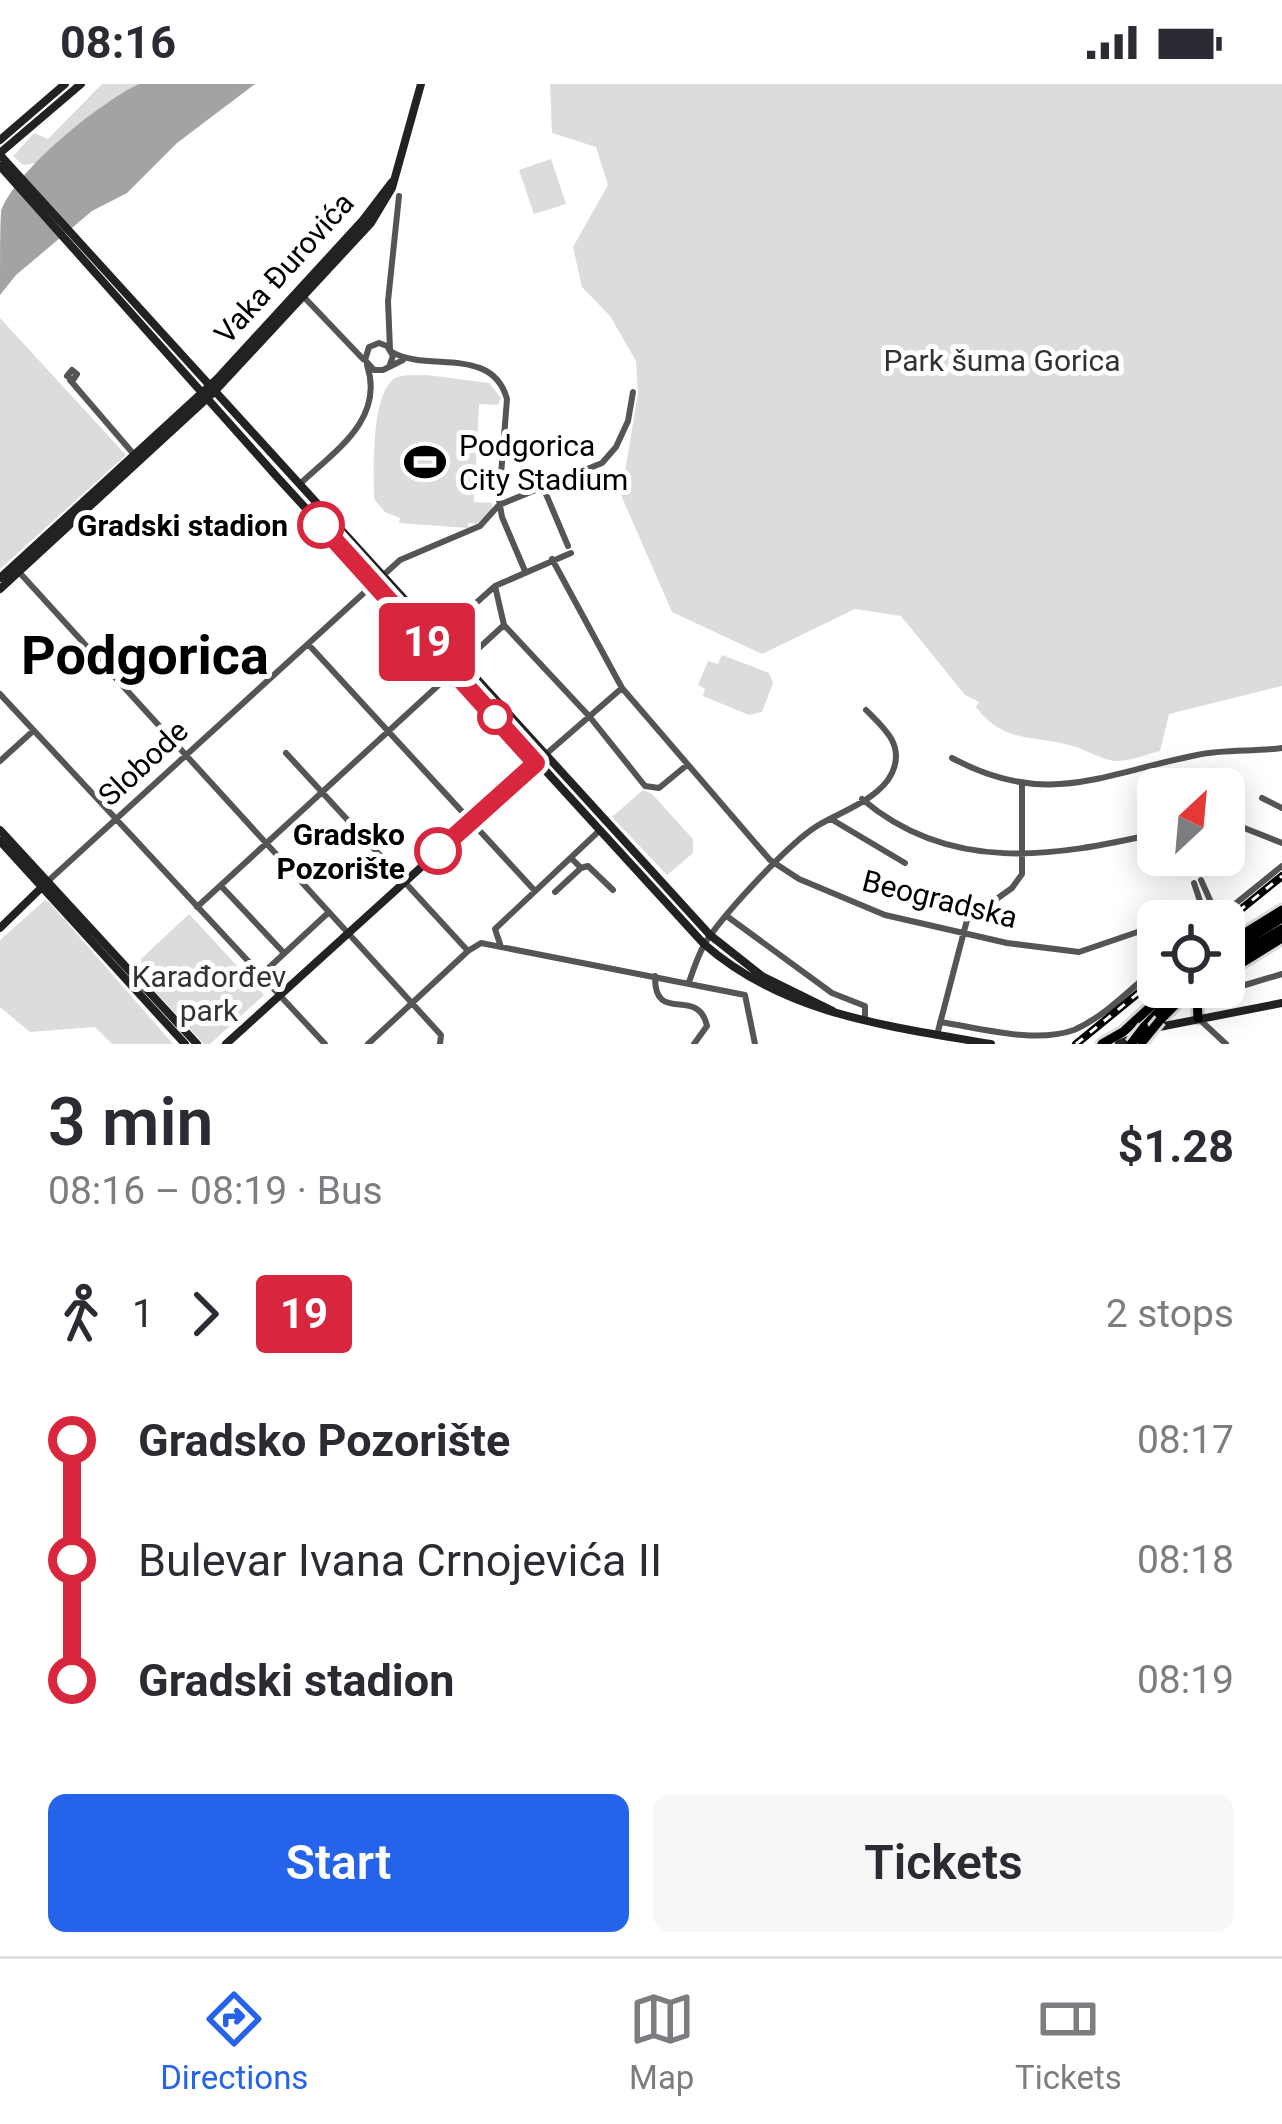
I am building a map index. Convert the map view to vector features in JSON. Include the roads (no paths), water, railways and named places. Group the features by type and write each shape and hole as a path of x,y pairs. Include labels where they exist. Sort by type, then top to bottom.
{"main road":[{"path":"0,140 65,84"},
{"path":"81,84 0,154 4,167 599,831 707,940 763,976 834,1012 991,1044"},
{"name":"Vaka Đurovića","path":"69,519 209,392 363,220 393,181 421,84"},
{"path":"209,392 545,755 707,940"},
{"path":"0,589 69,519"},
{"path":"0,578 69,519"},
{"path":"226,1044 545,755"},
{"path":"0,830 185,1044"},
{"path":"0,841 196,1044"},
{"path":"0,928 45,884"},
{"path":"1245,937 1282,914"},
{"path":"1245,953 1282,933"},
{"path":"1245,959 1282,933"},
{"path":"1119,1044 1157,1026 1282,1003"},
{"path":"1102,1044 1150,1008"},
{"path":"1141,1044 1165,1008"},
{"path":"1131,1044 1167,1008"},
{"path":"1198,1008 1198,1018"}],"street":[{"name":"Vaka Đurovića","path":"391,350 387,323 394,209 399,196"},
{"name":"Vaka Đurovića","path":"300,293 366,364"},
{"path":"370,395 366,351 387,323"},
{"path":"347,341 374,344 410,359 477,366 503,388 507,400 500,505 525,571"},
{"path":"291,492 364,422 376,378 387,368 391,350"},
{"path":"366,364 374,370 410,359"},
{"path":"73,379 137,458"},
{"name":"Slobode","path":"45,884 240,702 404,558 480,526 500,505 602,463 628,421 633,392"},
{"path":"438,638 495,586 569,549 543,487"},
{"name":"Beogradska","path":"552,560 622,688 776,864 799,879 872,911 962,933 1078,952 1137,932"},
{"path":"19,572 441,1040"},
{"path":"495,586 504,625 589,716 645,786 659,788 686,764"},
{"path":"197,907 504,625"},
{"path":"308,644 535,891"},
{"path":"545,755 622,688"},
{"path":"0,694 325,1044"},
{"path":"688,982 707,940 776,864 815,827 886,782 897,757 893,739 866,710"},
{"path":"0,761 34,730"},
{"path":"952,758 990,777 1066,786 1213,752 1282,748"},
{"path":"286,753 467,951"},
{"path":"937,1035 971,914 1018,881 1023,853 1022,784"},
{"path":"1262,798 1282,808"},
{"path":"862,800 944,846 985,854 1093,847 1137,838"},
{"path":"831,819 905,863"},
{"path":"1245,828 1282,842"},
{"path":"501,947 495,929 599,831"},
{"path":"571,857 580,868"},
{"path":"556,892 588,866 613,890"},
{"path":"1240,900 1282,866"},
{"path":"1201,900 1198,882 1207,900"},
{"path":"221,886 284,954"},
{"path":"261,976 329,912"},
{"path":"728,916 832,993 865,1006 865,1020"},
{"path":"368,1044 481,943 744,995 755,1044"},
{"path":"1245,986 1282,974"},
{"path":"655,976 660,999 703,1011 707,1026 694,1044"},
{"path":"940,1022 1035,1035 1067,1032 1088,1022 1137,983"},
{"path":"1198,1018 1226,1044"}],"railway":[{"path":"1245,906 1282,876"},
{"path":"1076,1044 1137,994"}],"place":[{"name":"Podgorica City Stadium","path":"425,462"},
{"name":"Gradski stadion","path":"321,525"},
{"name":"Gradsko Pozorište","path":"438,851"}],"district":[{"name":"Podgorica","path":"145,655"}],"park label":[{"name":"Park šuma Gorica","path":"1002,360"},
{"name":"Karađorđev park","path":"209,993"}]}
